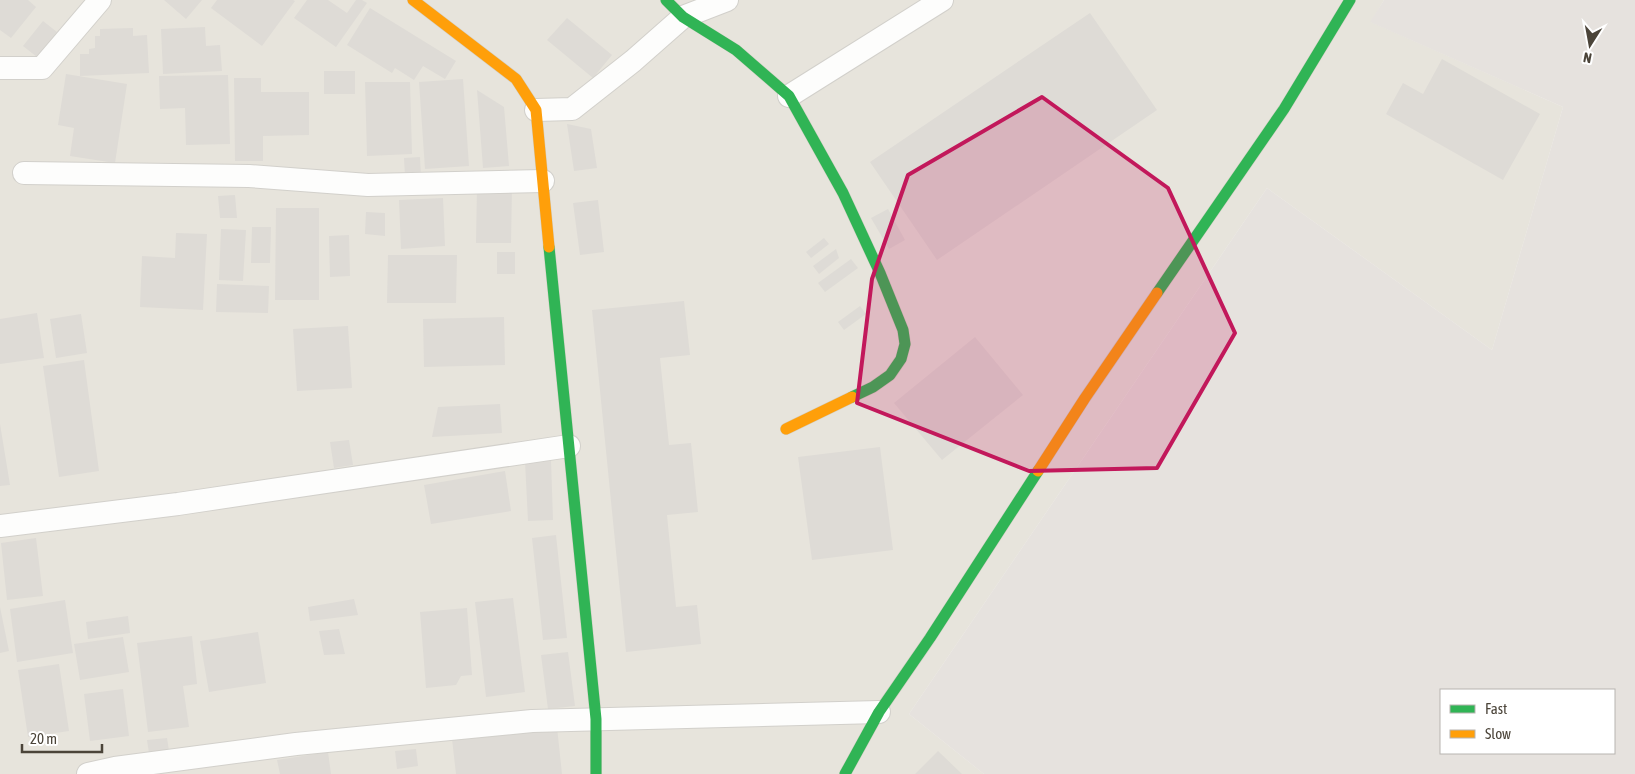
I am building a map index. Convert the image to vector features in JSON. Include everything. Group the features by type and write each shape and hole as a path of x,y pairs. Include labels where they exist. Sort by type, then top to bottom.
{"street":[{"path":"0,68 42,68 100,0"},
{"path":"413,0 516,79 536,110 596,720 596,774"},
{"path":"666,0 683,17 736,50 789,96 842,193 872,255 903,330 905,344 901,360 890,375 879,383 786,429"},
{"path":"536,110 572,109 633,61 683,17 727,0"},
{"path":"789,96 942,0"},
{"path":"845,774 879,712 930,638 1085,398 1284,109 1350,0"},
{"path":"24,173 249,176 368,185 543,181"},
{"path":"0,526 178,504 568,446"},
{"path":"88,774 115,768 296,744 532,722 879,712"}],"highlighted area":[{"path":"1042,97 1168,188 1235,333 1157,468 1029,471 857,403 872,279 908,175"}],"shaded area":[{"path":"0,0 1384,0 1371,22 1563,107 1492,350 1267,188 909,714 984,774 0,774"},
{"path":"1384,0 1635,0 1635,774 984,774 909,714 1267,188 1492,350 1563,107 1370,22"}],"building":[{"path":"0,0 28,0 36,7 11,38 0,30"},
{"path":"164,0 202,0 186,19"},
{"path":"217,0 295,1 262,46 211,8"},
{"path":"307,0 328,0 347,13 356,0 362,0 367,3 336,47 294,18"},
{"path":"370,8 456,61 445,79 423,66 414,80 395,68 392,73 347,45"},
{"path":"1090,13 1157,110 937,260 870,162"},
{"path":"567,18 612,55 593,78 547,40"},
{"path":"43,21 57,32 37,57 23,46"},
{"path":"205,27 206,46 220,45 222,71 163,74 161,29"},
{"path":"133,28 133,36 147,35 149,73 80,76 80,54 89,54 89,49 95,48 95,36 100,36 100,29"},
{"path":"1442,59 1540,114 1503,180 1386,114 1403,83 1423,94"},
{"path":"324,71 355,71 355,94 324,94"},
{"path":"66,74 127,84 115,163 70,156 74,128 58,125"},
{"path":"228,75 230,144 186,145 185,108 160,109 159,76"},
{"path":"234,78 261,78 261,92 309,92 309,135 263,136 263,161 235,161"},
{"path":"463,79 469,166 425,169 419,82"},
{"path":"365,82 410,82 412,154 367,156"},
{"path":"477,90 504,107 509,166 483,168"},
{"path":"567,124 591,129 597,168 574,171"},
{"path":"420,157 421,176 405,177 404,158"},
{"path":"477,186 512,187 511,243 476,243"},
{"path":"235,195 237,218 220,218 218,196"},
{"path":"443,198 445,246 401,249 399,200"},
{"path":"598,200 604,252 580,255 573,203"},
{"path":"276,208 319,208 319,300 275,300"},
{"path":"888,209 905,240 889,249 871,218"},
{"path":"366,212 385,213 385,236 365,234"},
{"path":"252,227 271,227 270,263 251,263"},
{"path":"221,229 246,230 243,281 219,280"},
{"path":"176,233 207,234 203,310 140,307 142,256 175,258"},
{"path":"349,235 350,276 330,277 329,236"},
{"path":"824,238 829,244 811,258 806,252"},
{"path":"836,249 839,258 819,274 813,266"},
{"path":"497,252 515,252 515,274 497,274"},
{"path":"388,255 457,255 456,303 387,303"},
{"path":"851,259 858,268 825,292 818,283"},
{"path":"217,284 269,286 268,313 216,312"},
{"path":"684,301 690,355 660,358 669,445 691,443 698,512 667,515 676,607 697,605 701,644 626,652 592,310"},
{"path":"860,306 866,314 844,330 838,322"},
{"path":"37,313 44,358 0,364 0,319"},
{"path":"81,314 87,353 56,358 50,319"},
{"path":"504,317 505,365 424,367 423,319"},
{"path":"348,326 352,388 297,391 293,329"},
{"path":"975,337 1023,395 942,460 894,403"},
{"path":"84,360 99,471 59,477 43,366"},
{"path":"500,404 502,433 432,437 438,407"},
{"path":"0,424 10,485 0,486"},
{"path":"349,440 353,465 334,468 330,442"},
{"path":"880,447 893,550 812,560 798,457"},
{"path":"551,460 553,520 528,521 525,461"},
{"path":"505,471 511,511 431,524 424,485"},
{"path":"556,535 567,638 543,640 532,538"},
{"path":"36,538 43,596 7,600 1,543"},
{"path":"513,598 525,692 486,697 475,602"},
{"path":"354,599 358,615 310,621 308,607"},
{"path":"65,600 73,653 17,662 10,609"},
{"path":"0,607 9,651 0,653"},
{"path":"467,608 472,675 461,676 456,685 426,688 420,612"},
{"path":"128,616 130,633 88,639 86,622"},
{"path":"339,629 345,654 324,655 319,631"},
{"path":"258,632 266,683 209,692 200,641"},
{"path":"192,636 197,684 183,686 189,727 148,732 137,643"},
{"path":"123,637 129,672 80,680 74,644"},
{"path":"568,652 575,706 548,709 541,655"},
{"path":"59,664 69,731 28,737 18,670"},
{"path":"123,689 129,736 90,741 84,694"},
{"path":"557,727 562,774 456,774 452,739"},
{"path":"167,738 170,757 150,760 147,740"},
{"path":"416,749 418,766 397,769 395,751"},
{"path":"938,751 962,774 915,774"},
{"path":"328,752 331,774 280,774 277,760"}],"traffic: fast":[{"path":"666,0 683,17 736,50 789,96 843,193 880,273 903,330 905,344 901,359 890,375 873,387 852,397"},
{"path":"1157,293 1284,109 1350,0"},
{"path":"549,247 596,719 596,774"},
{"path":"845,774 879,712 930,638 1038,471"}],"traffic: slow":[{"path":"413,0 516,79 536,110 549,247"},
{"path":"1038,471 1157,293"},
{"path":"786,429 852,397"}]}
